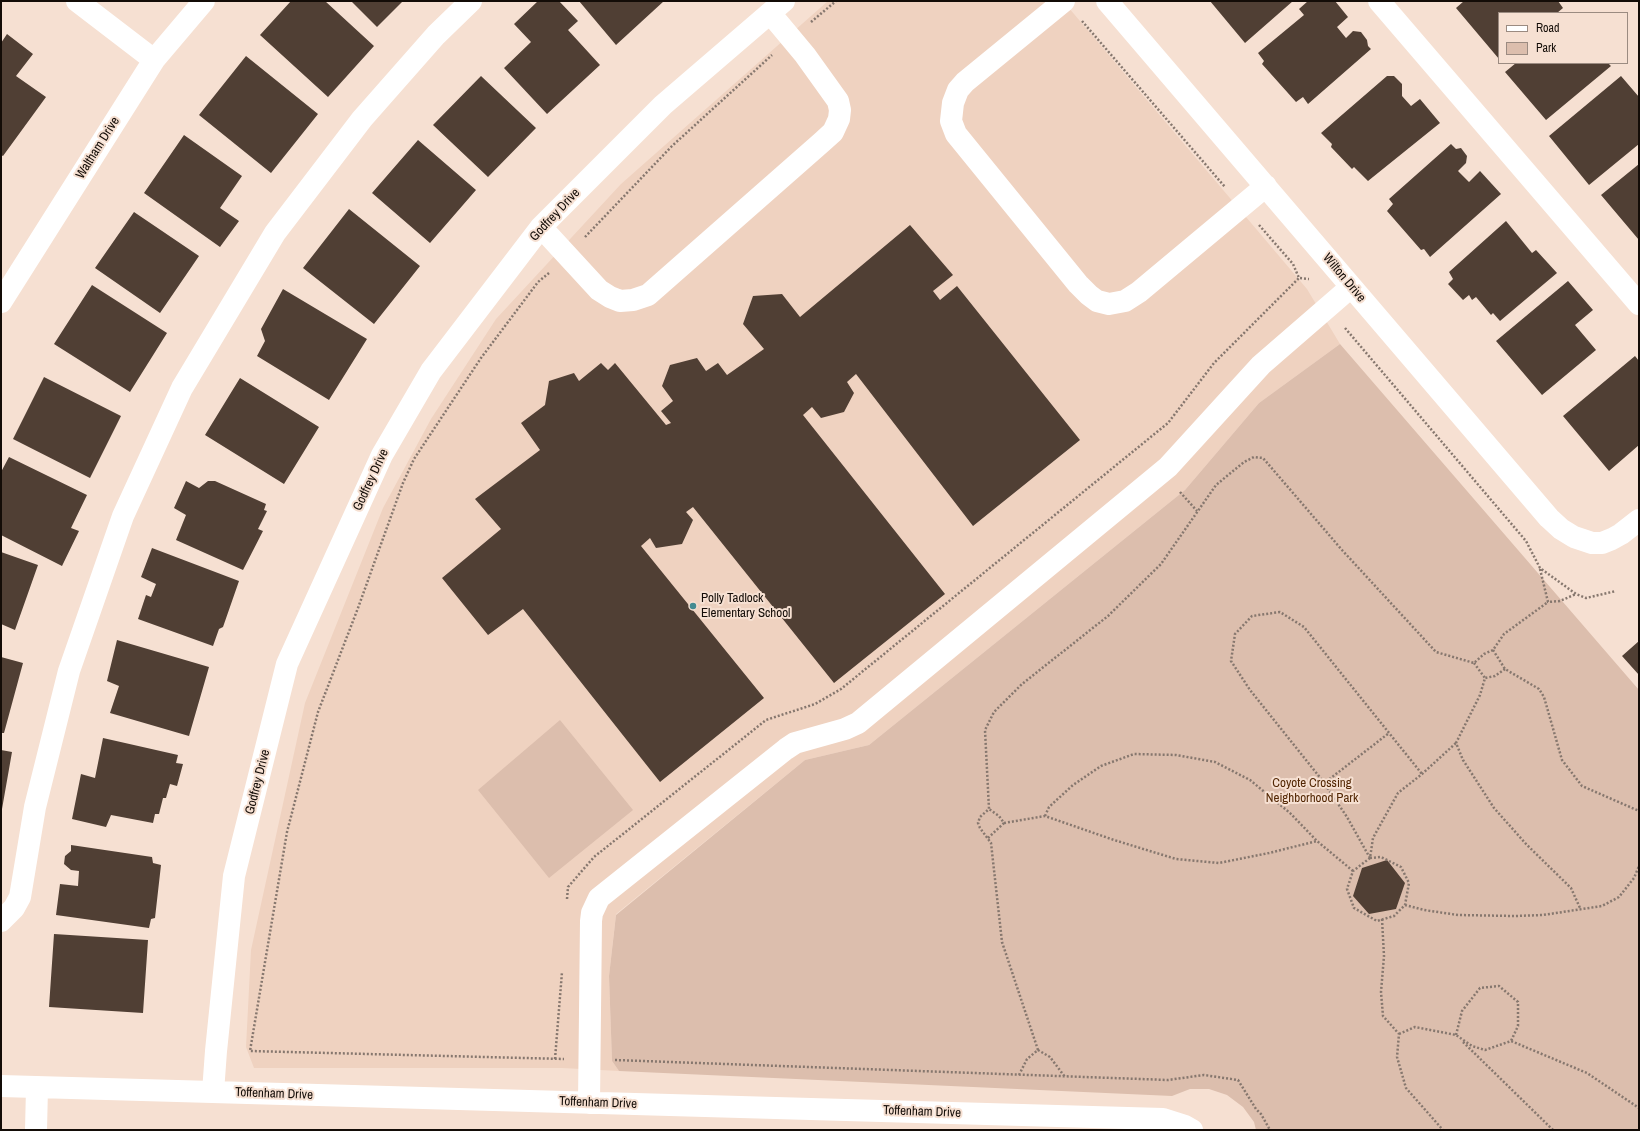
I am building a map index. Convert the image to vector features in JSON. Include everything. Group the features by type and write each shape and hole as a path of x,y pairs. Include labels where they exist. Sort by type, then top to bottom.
{"street":[{"path":"77,1 154,60"},
{"name":"Waltham Drive","path":"1,302 154,60 204,1"},
{"path":"1,921 14,908 20,897 35,807 69,671 123,516 182,388 275,233 362,119 436,35 471,1"},
{"path":"1064,1 965,82 958,90 953,103 951,121 956,134 1078,284 1089,295 1097,302 1109,304 1125,301 1139,292 1266,186"},
{"name":"Wilton Drive","path":"1107,1 1549,518 1561,529 1574,537 1592,542 1602,542 1612,539 1639,520"},
{"path":"1380,1 1639,304"},
{"path":"541,227 599,290 620,301 633,300 648,295 833,132 839,119 840,110 838,101 805,55 791,39 777,7"},
{"name":"Godfrey Drive","path":"213,1092 234,876 287,664 382,455 431,371 541,227 663,105 777,7"},
{"path":"588,1103 591,920 592,913 599,898 786,749 795,743 845,729 858,723 1168,467 1261,365 1351,287"},
{"name":"Toffenham Drive","path":"1,1086 1163,1119 1185,1126 1192,1130"},
{"path":"36,1130 37,1088"}],"path":[{"path":"836,1 791,39 672,146 597,226 538,282 481,358 414,459 403,483 358,608 318,712 287,832 250,1051 589,1060 1168,1080 1204,1074 1238,1080 1270,1130"},
{"path":"567,902 568,887 594,857 766,720 815,704 841,689 1168,423 1214,363 1299,278"},
{"path":"1004,823 989,809 985,730 994,712 1022,684 1108,616 1161,564 1216,485 1244,462 1254,457 1263,458 1342,550 1436,652 1474,663 1485,678"},
{"path":"1177,489 1197,511"},
{"path":"1540,568 1548,602"},
{"path":"1474,663 1484,654 1493,650 1504,634 1548,602 1560,602 1576,594"},
{"path":"1370,858 1347,817 1322,780 1250,690 1231,661 1235,634 1252,616 1280,612 1304,627 1422,774"},
{"path":"1493,650 1505,669 1539,689 1544,697 1562,760 1582,786 1639,811"},
{"path":"1485,678 1495,676 1505,669"},
{"path":"1370,858 1373,838 1398,793 1422,774 1456,743 1480,696 1485,678"},
{"path":"1322,780 1327,781 1389,733"},
{"path":"1456,743 1463,760 1494,808 1526,844 1571,888 1580,908"},
{"path":"1045,816 1049,807 1073,785 1101,766 1134,754 1176,755 1215,762 1250,780 1290,813 1317,841 1354,871"},
{"path":"989,809 980,817 978,823 991,843 1002,942 1038,1050 1050,1057 1065,1077"},
{"path":"988,838 1004,823 1045,816 1114,840 1176,859 1220,863 1317,841"},
{"path":"1381,857 1401,867 1409,883 1405,905 1394,916 1377,921 1354,908 1348,889 1354,871 1370,858 1381,857"},
{"path":"1405,905 1424,910 1458,915 1543,915 1580,908 1602,906 1619,897 1634,878 1639,866"},
{"path":"1382,919 1384,956 1381,992 1383,1016 1399,1034 1397,1057 1406,1088 1443,1130"},
{"path":"555,1059 562,972"},
{"path":"1456,1035 1462,1011 1480,988 1499,986 1518,1002 1518,1026 1511,1041"},
{"path":"1399,1034 1415,1027 1456,1035 1472,1046 1485,1050 1511,1041 1587,1073 1639,1108"},
{"path":"1456,1035 1553,1130"},
{"path":"1019,1075 1027,1059 1038,1050"}],"shaded area":[{"name":"Polly Tadlock Elementary School","path":"828,1 1063,1 1307,289 1340,344 1259,403 1185,490 869,745 805,760 616,914 609,976 612,1061 619,1071 562,1068 254,1068 246,1047 251,950 305,703 383,508 431,419 496,319 621,184"}],"green space":[{"name":"Coyote Crossing Neighborhood Park","path":"1340,344 1639,690 1639,1130 1256,1130 1254,1122 1243,1107 1227,1095 1209,1089 1190,1089 1172,1096 619,1071 612,1061 609,976 616,915 805,760 869,745 1185,490 1259,403"},
{"path":"560,720 633,810 549,878 478,790"}],"building":[{"path":"291,1 325,1 374,46 328,97 260,35"},
{"path":"351,1 403,1 377,27"},
{"path":"538,1 559,1 578,21 568,30 600,65 547,114 504,68 531,42 514,24"},
{"path":"579,1 664,1 616,45"},
{"path":"1210,1 1293,1 1245,43"},
{"path":"1308,1 1335,1 1348,17 1337,27 1346,38 1353,31 1361,32 1371,49 1308,104 1303,97 1296,102 1262,64 1264,61 1258,53 1304,15 1299,9"},
{"path":"1464,1 1558,1 1563,8 1558,12 1498,12 1498,58 1456,8"},
{"path":"7,34 33,54 16,76 46,97 3,156 1,155 1,43"},
{"path":"246,56 318,114 271,173 199,115"},
{"path":"1515,64 1609,64 1611,66 1546,120 1505,72"},
{"path":"481,76 536,128 488,177 433,125"},
{"path":"1387,76 1394,76 1402,84 1402,96 1411,106 1420,99 1440,123 1368,181 1354,167 1352,169 1331,147 1332,144 1321,133"},
{"path":"1621,76 1639,97 1639,144 1589,185 1549,136"},
{"path":"184,135 242,176 220,208 239,221 220,247 144,193"},
{"path":"418,140 476,190 430,243 372,193"},
{"path":"1451,144 1456,149 1461,148 1467,156 1466,163 1458,171 1469,182 1480,171 1501,194 1430,257 1424,249 1421,250 1387,211 1393,204 1389,199"},
{"path":"1639,164 1639,240 1601,195"},
{"path":"349,209 420,266 374,324 303,268"},
{"path":"134,212 199,256 160,313 95,268"},
{"path":"1506,221 1532,253 1536,250 1557,273 1500,321 1493,313 1491,315 1476,297 1472,300 1469,295 1463,300 1448,284 1453,279 1449,272"},
{"name":"Polly Tadlock Elementary School","path":"910,225 953,275 933,291 940,300 957,286 1080,440 973,526 856,374 847,382 854,393 844,412 821,418 812,407 803,415 945,594 834,683 693,507 686,512 693,520 682,544 656,548 650,538 641,546 764,698 660,782 523,609 488,635 442,578 501,529 475,499 540,450 521,423 545,405 549,381 574,373 579,381 601,363 608,370 615,363 666,425 671,423 661,411 673,401 662,386 670,365 697,358 706,371 718,363 727,375 764,349 743,324 753,296 782,294 800,317"},
{"path":"1568,281 1593,310 1575,325 1596,350 1542,395 1496,341"},
{"path":"92,285 167,333 130,392 54,344"},
{"path":"283,289 367,339 329,400 257,356 265,341 261,329"},
{"path":"1635,356 1639,361 1639,445 1609,471 1563,416"},
{"path":"44,377 121,416 90,478 13,439"},
{"path":"240,378 319,427 284,484 205,435"},
{"path":"9,457 87,495 71,528 79,531 62,566 1,535 1,472"},
{"path":"186,481 199,488 208,481 215,481 266,504 264,510 267,511 258,529 263,531 243,570 176,540 186,515 174,508"},
{"path":"152,548 239,581 223,627 219,629 213,646 138,619 146,595 151,597 156,584 141,577"},
{"path":"1,552 38,565 15,630 1,624"},
{"path":"117,640 209,667 189,736 110,713 119,686 107,681"},
{"path":"1639,641 1639,675 1622,656"},
{"path":"1,657 23,663 4,733 1,733"},
{"path":"103,738 178,755 176,763 183,764 177,786 170,784 166,798 163,798 159,814 155,814 153,823 111,815 106,827 72,819 81,774 95,778"},
{"path":"1,750 12,752 2,809 1,809"},
{"path":"71,845 152,857 153,863 161,865 155,918 151,919 149,928 56,915 60,884 78,886 79,871 71,870 64,864 65,856 71,851"},
{"path":"1387,860 1405,883 1396,909 1369,914 1353,896 1362,868"},
{"path":"54,934 148,940 143,1013 49,1007"}],"place":[{"name":"Polly Tadlock Elementary School","path":"693,606"}]}
